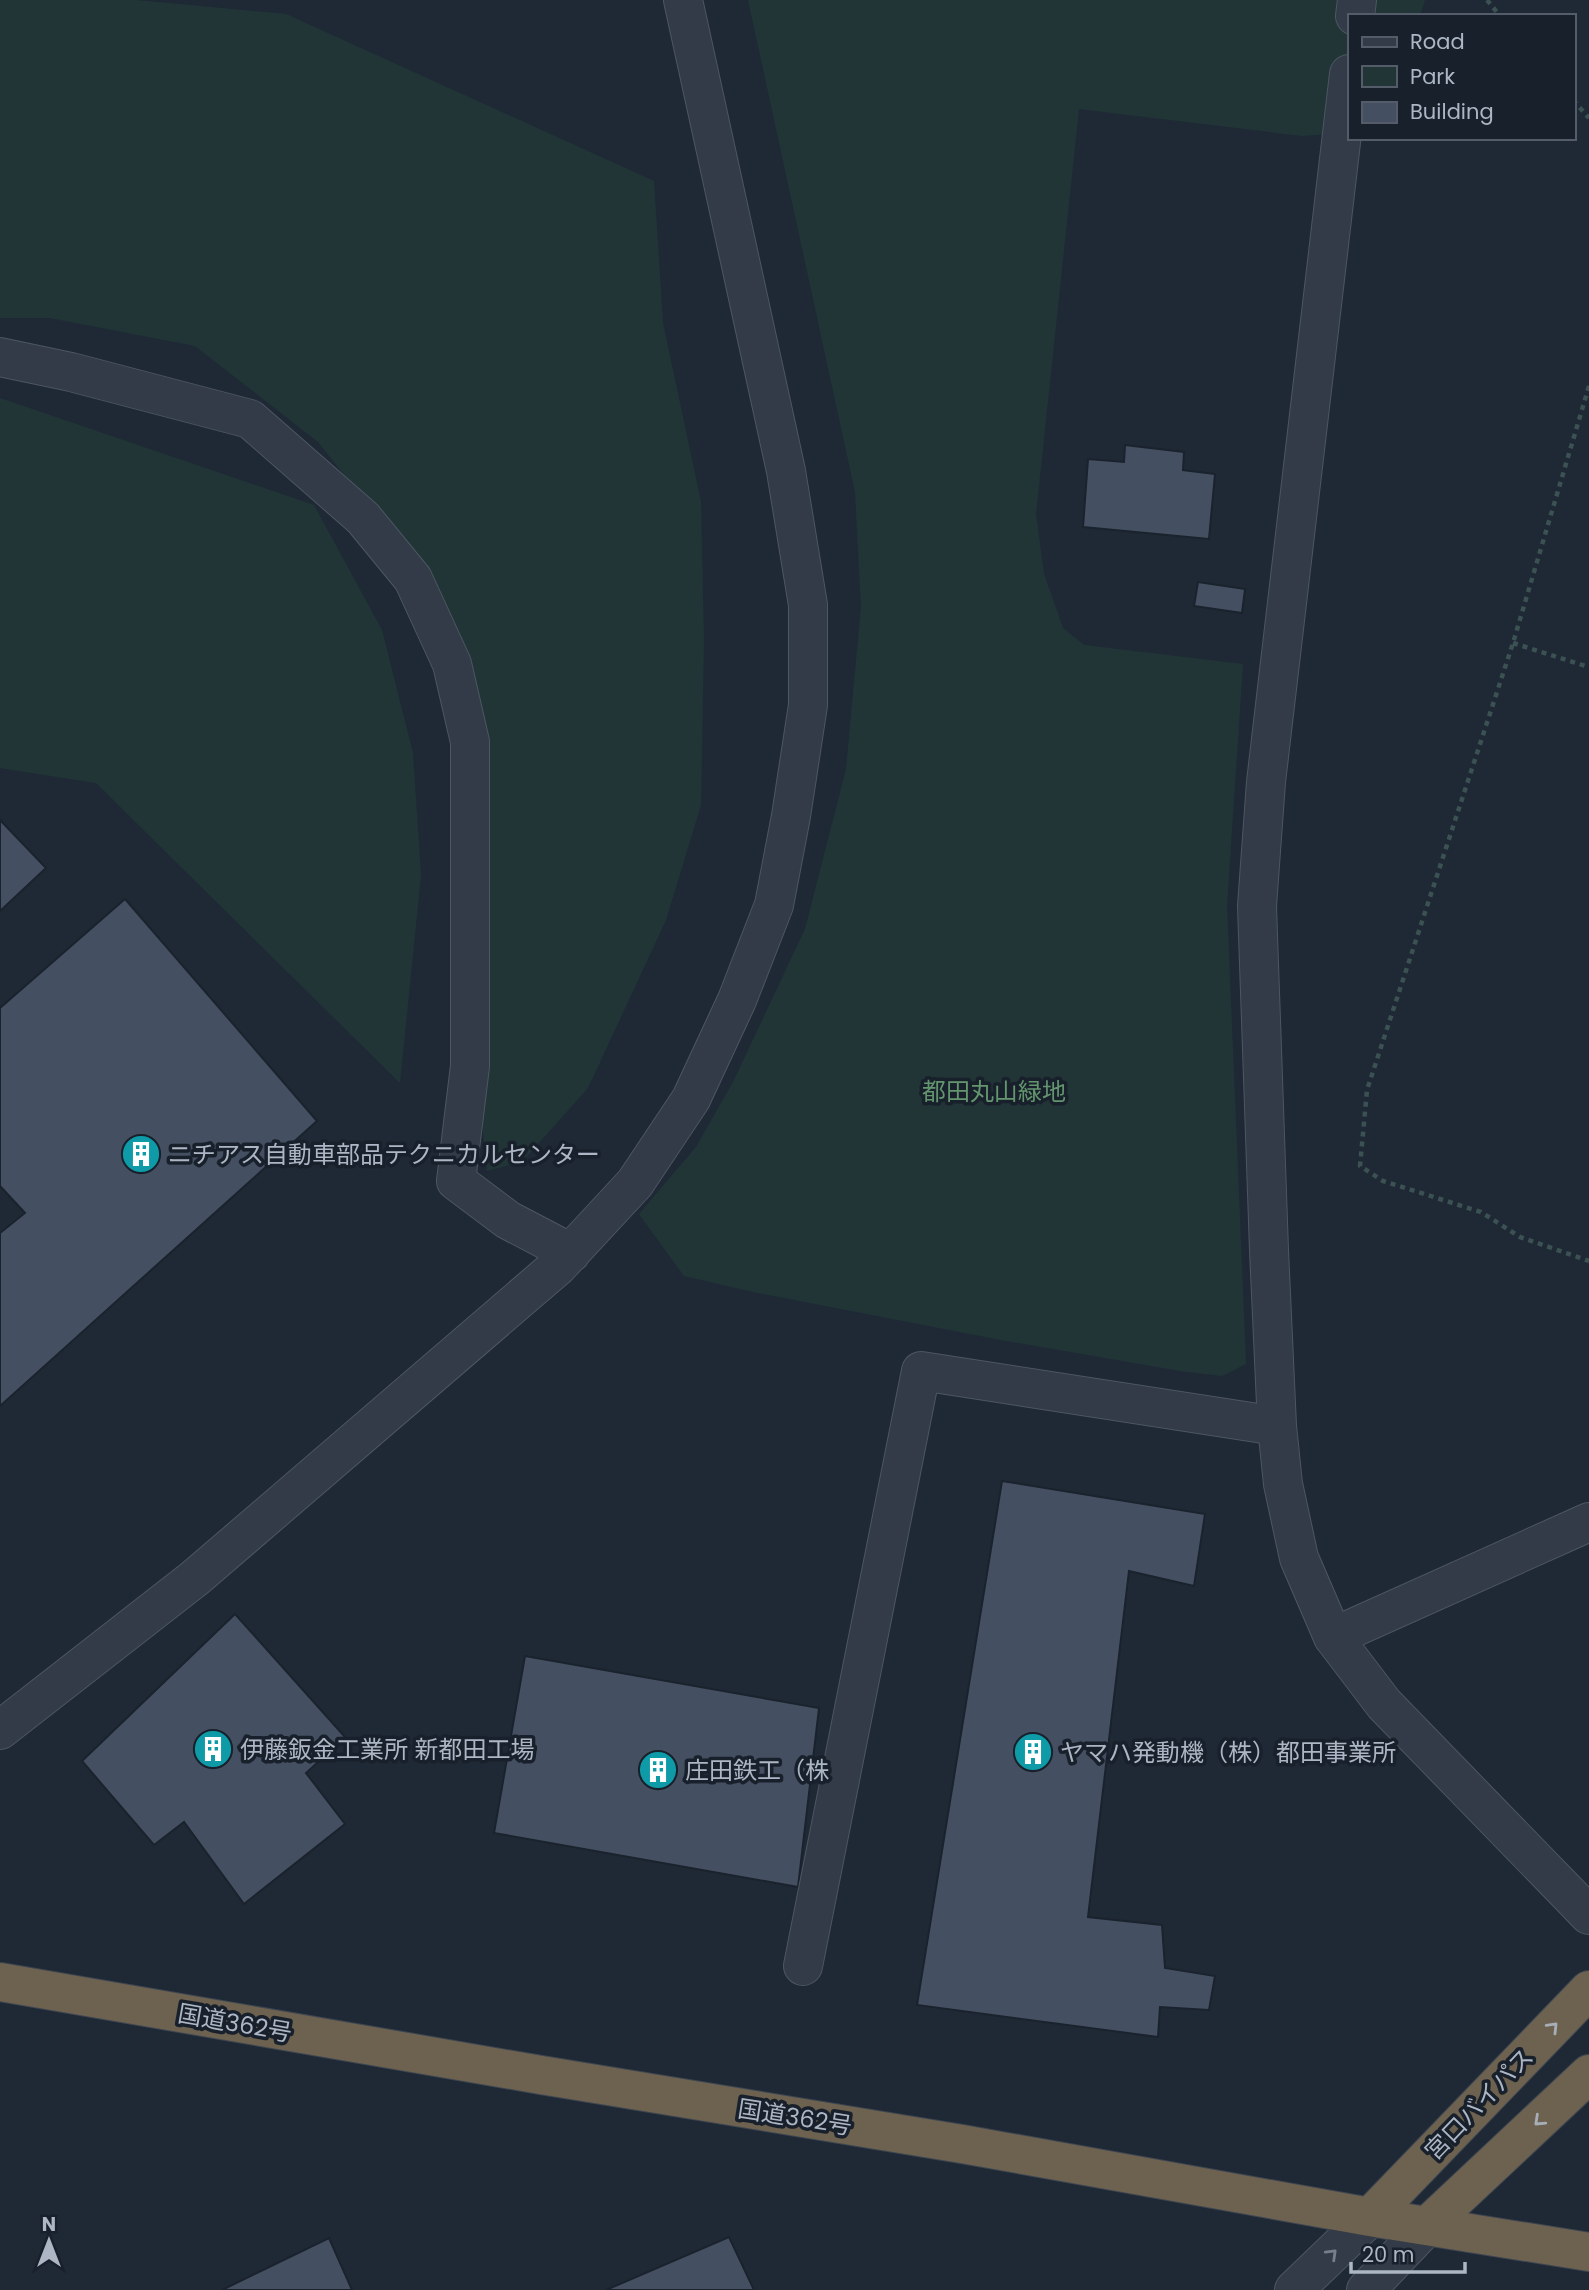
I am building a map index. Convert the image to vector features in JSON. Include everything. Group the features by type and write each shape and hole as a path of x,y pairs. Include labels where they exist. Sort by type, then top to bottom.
{"highway":[{"name":"国道362号","path":"0,1982 541,2076 962,2144 1370,2217 1589,2252"},
{"name":"宮口バイパス","path":"1370,2217 1589,1990"},
{"name":"宮口バイパス","path":"1427,2226 1589,2074"}],"street":[{"path":"0,1730 195,1578 558,1266 635,1183 691,1099 737,1000 774,905 791,816 808,705 808,605 786,471 683,0"},
{"path":"1348,83 1266,782 1257,906 1269,1250 1283,1483 1299,1558 1333,1637 1384,1704 1589,1915"},
{"path":"0,357 71,372 250,419 363,518 413,579 452,664 470,742 470,1066 456,1181 508,1220 571,1253"},
{"path":"803,1966 921,1371 1278,1426"},
{"path":"1333,1637 1589,1522"},
{"path":"1294,2290 1370,2217"},
{"path":"1366,2290 1427,2226"}],"path":[{"path":"1487,0 1498,14"},
{"path":"1575,102 1589,118"},
{"path":"1589,386 1513,643 1367,1090 1360,1166 1382,1181 1481,1212 1520,1237 1589,1261"},
{"path":"1513,643 1589,667"}],"green space":[{"path":"0,0 136,0 286,14 654,181 663,323 701,502 704,642 701,805 666,920 588,1088 522,1162 487,1171 481,1111 480,940 434,587 318,442 195,346 50,318 0,318"},
{"name":"都田丸山緑地","path":"748,0 1425,0 1421,14 1348,14 1348,133 1302,136 1079,109 1036,514 1044,574 1063,628 1084,645 1243,664 1227,905 1246,1364 1222,1376 1001,1340 684,1276 639,1214 696,1147 733,1082 805,929 846,769 861,607 855,492"},
{"path":"0,398 314,505 382,630 413,753 421,875 400,1083 96,783 0,768"}],"building":[{"path":"1125,445 1184,452 1183,470 1215,474 1209,539 1083,527 1088,459 1124,462"},
{"path":"1198,582 1245,589 1242,613 1194,606"},
{"path":"0,820 46,868 0,911"},
{"name":"ニチアス自動車部品テクニカルセンター","path":"125,899 317,1121 0,1406 0,1233 25,1213 0,1186 0,1008"},
{"name":"ヤマハ発動機（株）都田事業所","path":"1002,1481 1205,1514 1194,1586 1129,1571 1088,1917 1162,1925 1165,1968 1215,1976 1209,2010 1160,2007 1158,2037 917,2005"},
{"name":"伊藤鈑金工業所 新都田工場","path":"235,1614 345,1737 306,1773 345,1824 244,1904 184,1822 154,1845 82,1761"},
{"name":"庄田鉄工（株","path":"525,1656 819,1708 798,1887 494,1833"},
{"path":"729,2237 754,2290 606,2290"},
{"path":"329,2238 352,2290 222,2290"}],"place":[{"name":"ニチアス自動車部品テクニカルセンター","path":"141,1154"},
{"name":"伊藤鈑金工業所 新都田工場","path":"213,1749"},
{"name":"ヤマハ発動機（株）都田事業所","path":"1033,1752"},
{"name":"庄田鉄工（株","path":"658,1770"}]}
